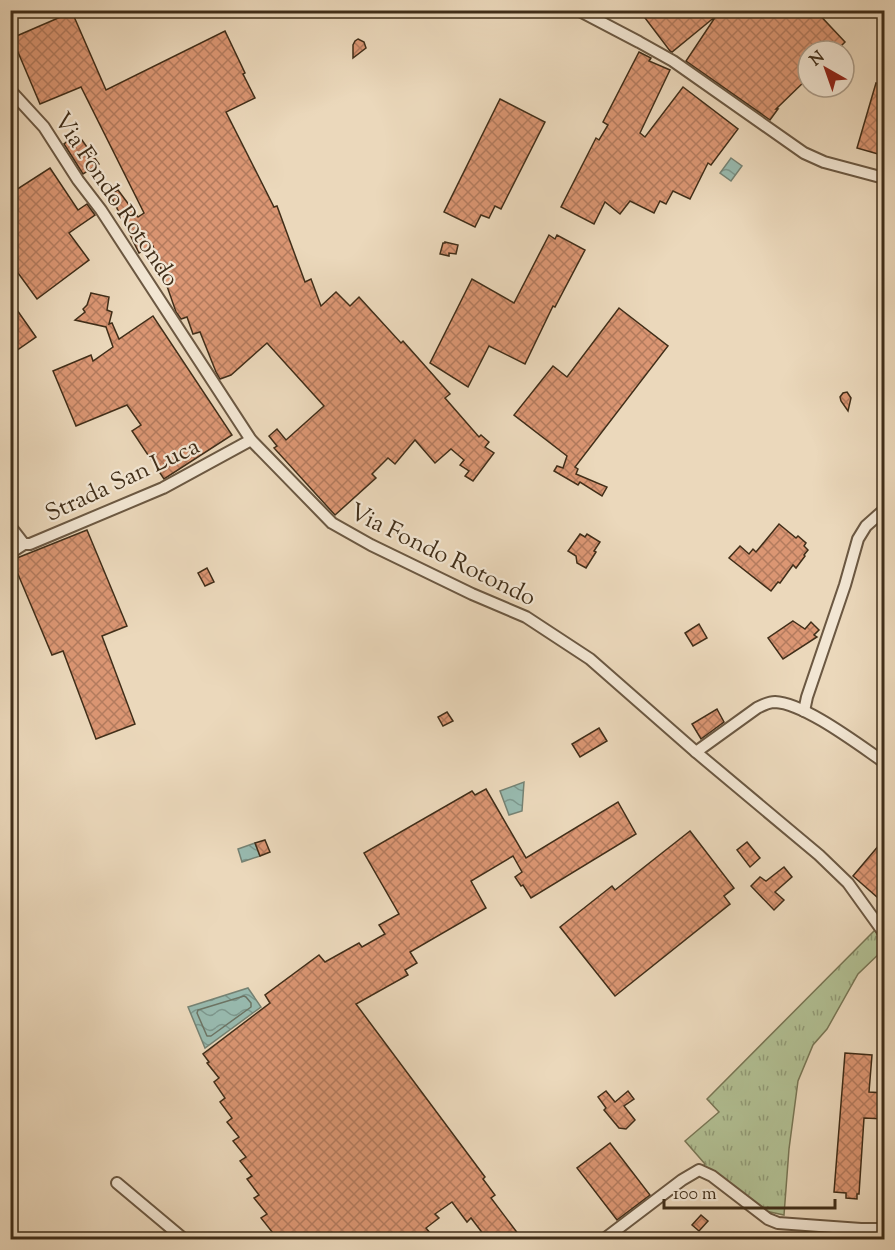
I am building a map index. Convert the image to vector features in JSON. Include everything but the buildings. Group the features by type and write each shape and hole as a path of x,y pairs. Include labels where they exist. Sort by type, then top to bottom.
{"street":[{"path":"578,10 673,61 804,153 824,162 885,178"},
{"name":"Via Fondo Rotondo","path":"10,90 44,127 251,440 332,523 370,545 526,618 590,659 819,855 848,883 885,933"},
{"name":"Strada San Luca","path":"10,554 24,544 30,544 163,488 251,440"},
{"path":"804,711 858,539 866,526 885,510"},
{"path":"10,526 24,544"},
{"path":"696,752 765,704 775,702 816,717 885,762"},
{"path":"603,1239 682,1180 699,1170 712,1176 768,1219 861,1234 885,1229"},
{"path":"117,1183 185,1239"}],"green space":[{"path":"875,930 884,949 858,974 827,1029 813,1045 798,1081 789,1149 784,1215 751,1208 699,1170 705,1164 685,1141 719,1112 707,1099"}],"water":[{"path":"731,158 742,166 731,181 720,173"},
{"path":"524,782 522,811 509,815 500,791"},
{"path":"255,843 260,856 242,862 238,849"},
{"path":"248,988 261,1007 205,1048 188,1007"}]}
